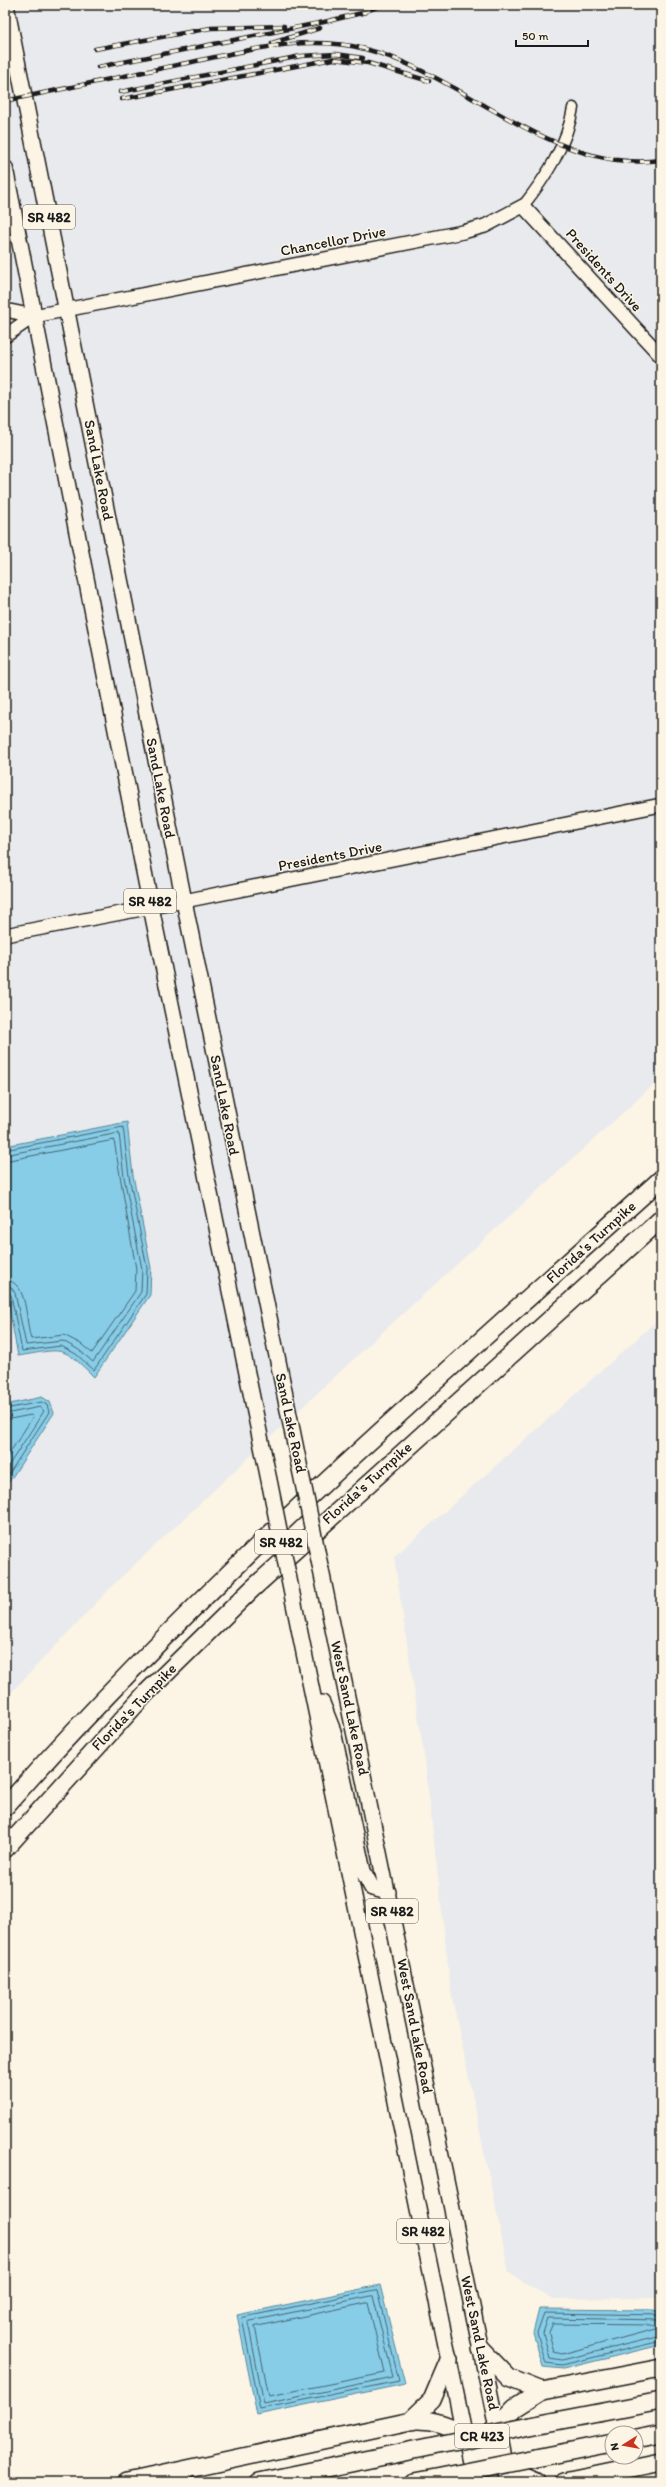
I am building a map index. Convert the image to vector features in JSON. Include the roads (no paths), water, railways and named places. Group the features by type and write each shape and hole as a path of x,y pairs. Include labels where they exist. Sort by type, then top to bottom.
{"highway":[{"name":"Florida's Turnpike","path":"5,1807 126,1674 295,1508 661,1179"},
{"name":"Florida's Turnpike","path":"5,1849 146,1693 252,1589 661,1219"},
{"path":"481,2349 509,2378 542,2390"},
{"path":"410,2421 432,2400 449,2360"},
{"path":"471,2479 497,2428 515,2408 542,2390 661,2368"},
{"name":"CR 423","path":"259,2482 530,2426 661,2401"},
{"path":"127,2482 410,2421 433,2421 464,2436 484,2452 507,2476 536,2482"},
{"path":"644,2436 661,2433"},
{"name":"CR 423","path":"414,2482 604,2445"},
{"path":"564,2482 661,2462"}],"main road":[{"name":"Sand Lake Road","path":"6,5 184,901 321,1570"},
{"path":"5,19 13,38"},
{"name":"SR 482","path":"5,168 151,907 308,1667 449,2360 471,2479"},
{"name":"West Sand Lake Road","path":"321,1570 507,2476"},
{"path":"308,1667 333,1731 363,1871 372,1888 388,1892"}],"street":[{"name":"Chancellor Drive","path":"5,336 34,316 463,232 486,226 524,206 541,183 562,145 571,122 573,108"},
{"name":"Presidents Drive","path":"524,206 661,356"},
{"name":"Chancellor Drive","path":"5,310 34,316"},
{"name":"Presidents Drive","path":"5,935 184,901 661,805"}],"water":[{"path":"127,1122 133,1175 151,1268 150,1295 94,1377 75,1359 60,1352 53,1351 18,1356 5,1285 5,1146"},
{"path":"42,1397 50,1402 54,1413 5,1488 5,1405"},
{"path":"380,2285 405,2384 257,2415 237,2315"},
{"path":"539,2309 653,2310 661,2312 661,2345 563,2369 543,2367 533,2333"}],"railway":[{"path":"362,13 382,5"},
{"path":"98,67 324,22 366,12"},
{"path":"95,49 211,28 284,26"},
{"path":"272,43 320,28"},
{"path":"5,101 271,46 318,43 342,45 365,49 402,62 438,79 510,120 546,138 583,152 621,161 661,160"},
{"path":"120,92 301,56 336,54 363,58"},
{"path":"122,99 333,59 368,63 429,81"}]}
